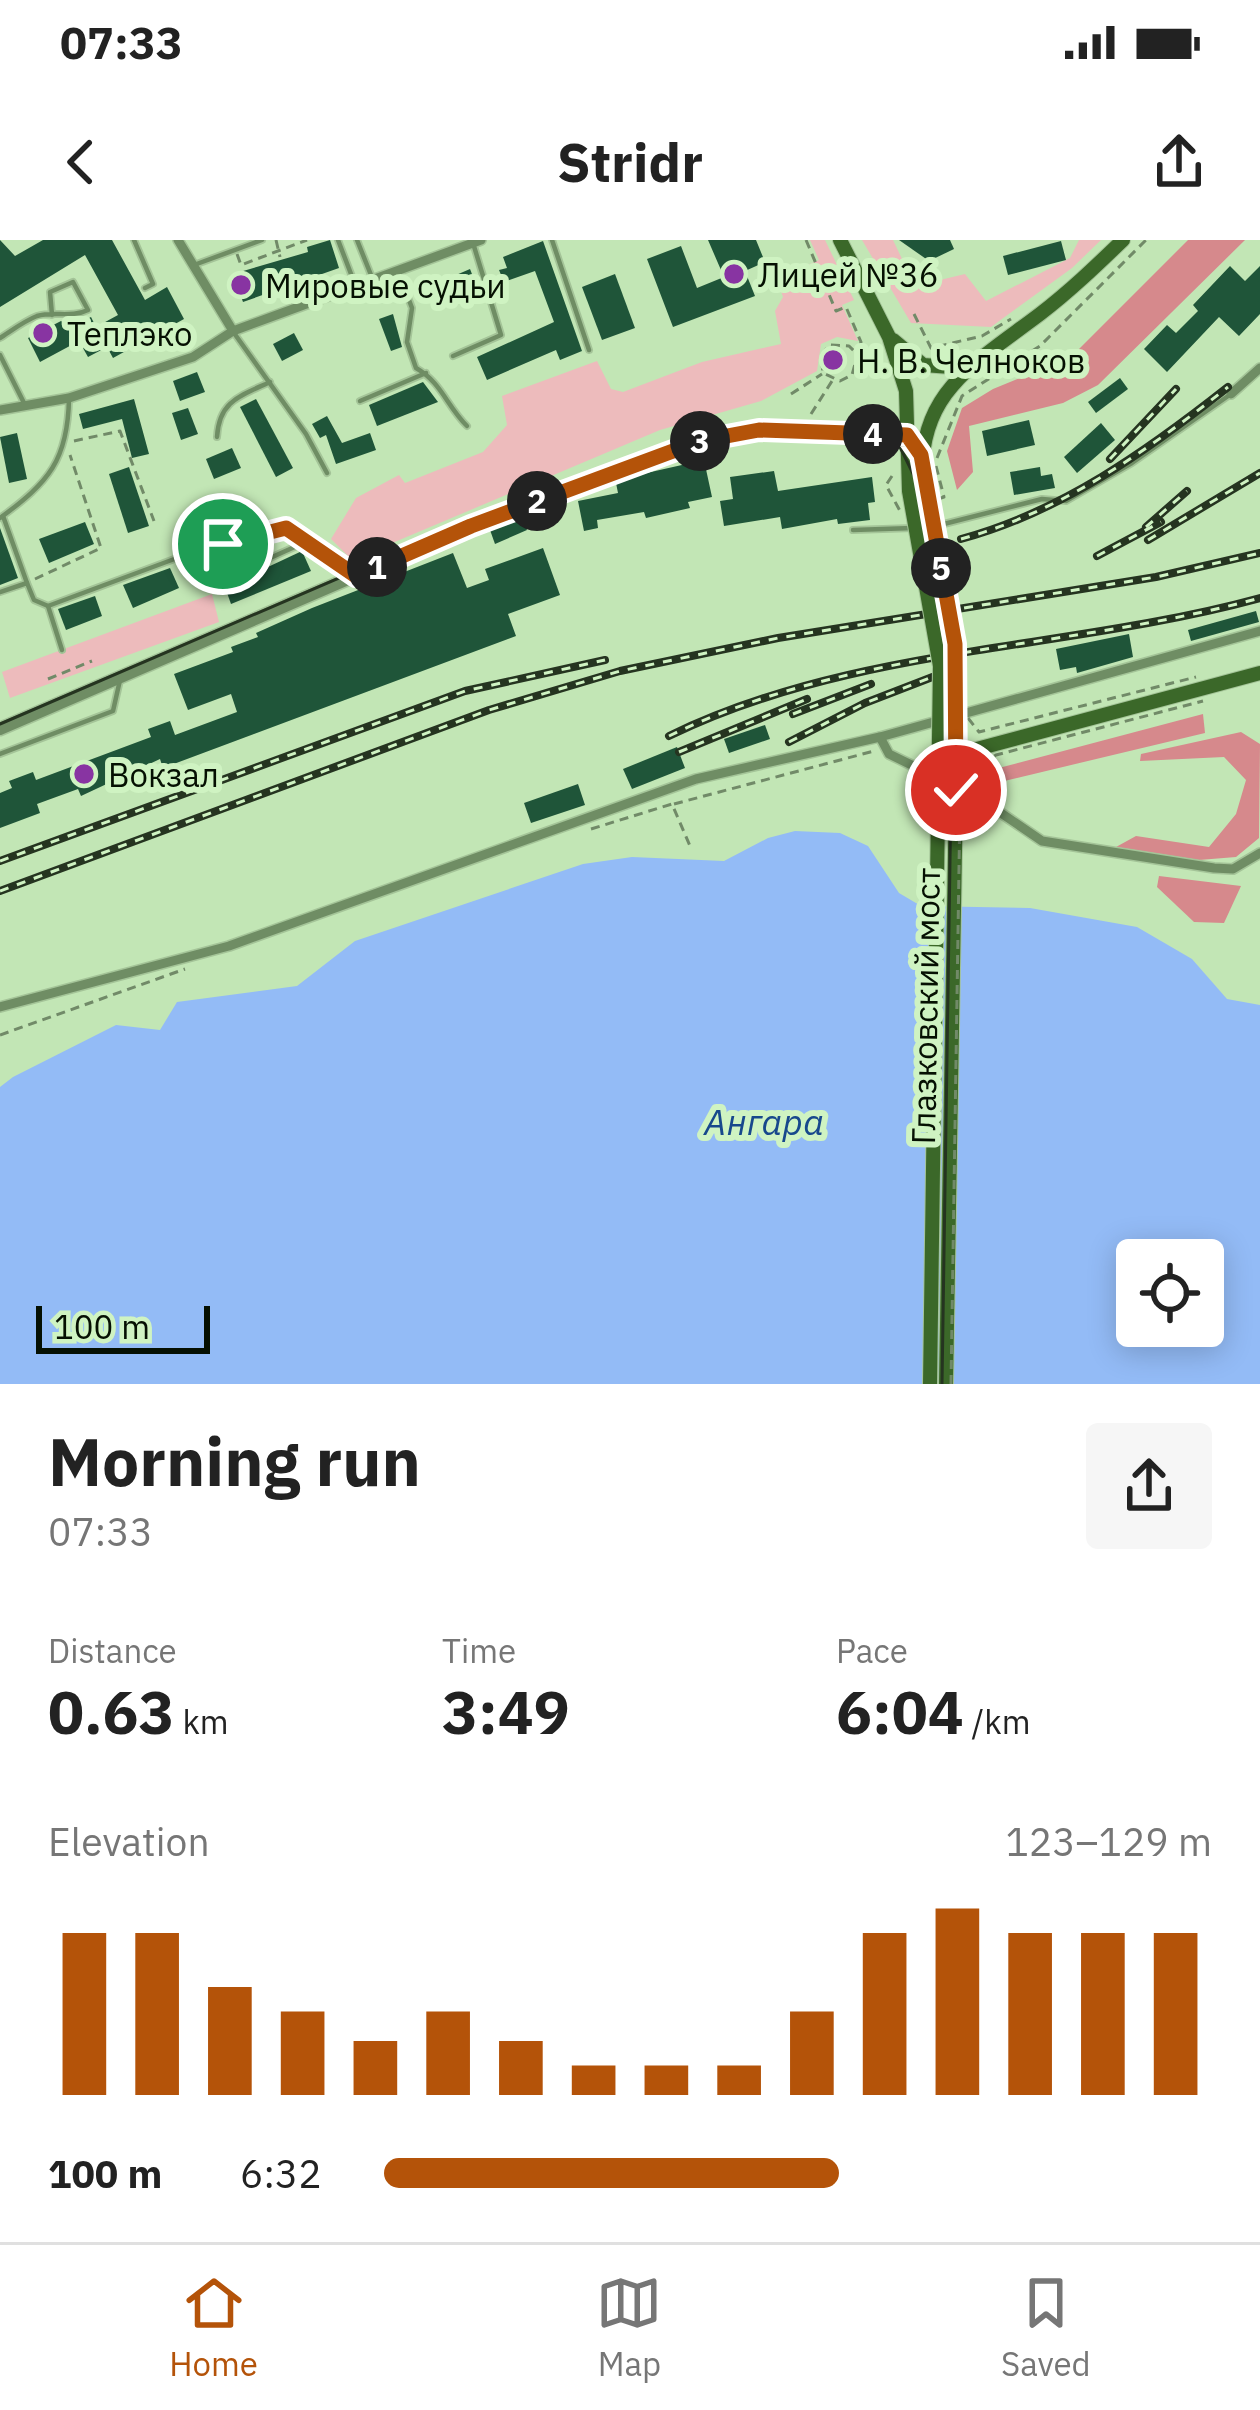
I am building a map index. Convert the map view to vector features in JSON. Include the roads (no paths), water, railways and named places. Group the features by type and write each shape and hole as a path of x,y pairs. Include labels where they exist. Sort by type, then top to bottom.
{"main road":[{"path":"840,240 889,337 906,391 907,435 921,488"},
{"path":"921,488 928,423 965,368 1076,287 1124,240"},
{"path":"889,337 923,365 965,368"},
{"path":"907,435 921,455"},
{"name":"Глазковский мост","path":"921,488 955,644 958,754 948,1384"},
{"name":"Глазковский мост","path":"921,488 941,688 930,1384"},
{"path":"958,754 1260,673"}],"street":[{"path":"178,240 232,332"},
{"path":"0,410 69,398 193,358 232,332 477,241"},
{"path":"1231,394 1260,368"},
{"path":"0,729 471,526 700,441 759,430 907,435"},
{"path":"0,1007 229,946 696,779 880,737 1260,631"},
{"path":"880,737 886,748 979,798 1042,841 1214,868 1233,868 1260,853"}],"lane":[{"path":"134,240 153,276 153,284 145,288"},
{"path":"232,240 236,250"},
{"path":"193,266 262,240"},
{"path":"338,240 356,287"},
{"path":"357,240 374,280"},
{"path":"552,240 589,350"},
{"path":"453,356 501,335 477,241"},
{"path":"398,271 412,308 407,342 416,368 438,381 451,410 467,426"},
{"path":"0,338 40,314 52,315 88,310 74,282 50,292 52,315"},
{"path":"232,332 327,473"},
{"path":"0,356 25,405"},
{"path":"360,400 426,374"},
{"path":"217,436 219,414 231,400 270,382"},
{"path":"853,530 945,525 1042,499 1066,501 1132,463 1231,394"},
{"path":"69,398 66,443 54,470 2,517 34,600 48,606 177,558"},
{"path":"247,538 286,528 356,576"},
{"path":"219,581 310,541"},
{"path":"0,592 27,583"},
{"path":"48,606 62,650"},
{"path":"0,754 113,710 120,680"}],"water":[{"name":"Ангара","path":"795,831 840,833 868,846 899,893 921,906 1030,908 1137,927 1192,959 1227,999 1260,1005 1260,1384 0,1384 0,1087 13,1077 116,1025 160,1030 177,1002 297,986 355,941 583,864 632,857 724,861 768,838"}],"tram line":[{"path":"0,724 469,522 698,437 759,425 835,425 876,432 900,447 920,488 953,663 942,1384"}],"railway":[{"path":"961,539 1034,513 1102,477 1228,387"},
{"path":"1110,459 1176,389"},
{"path":"1148,540 1260,473"},
{"path":"1146,527 1187,491"},
{"path":"1097,556 1161,522"},
{"path":"0,891 489,710 620,671 778,638 1156,577 1260,553"},
{"path":"669,736 739,706 812,684 1260,598"},
{"path":"0,861 465,691 605,660"},
{"path":"789,742 865,703 948,671"},
{"path":"793,714 871,684"},
{"path":"679,752 807,699"}],"place":[{"name":"Лицей №36","path":"734,274"},
{"name":"Мировые судьи","path":"241,285"},
{"name":"Теплэко","path":"43,333"},
{"name":"Н. В. Челноков","path":"833,360"},
{"name":"Вокзал","path":"84,774"}]}
